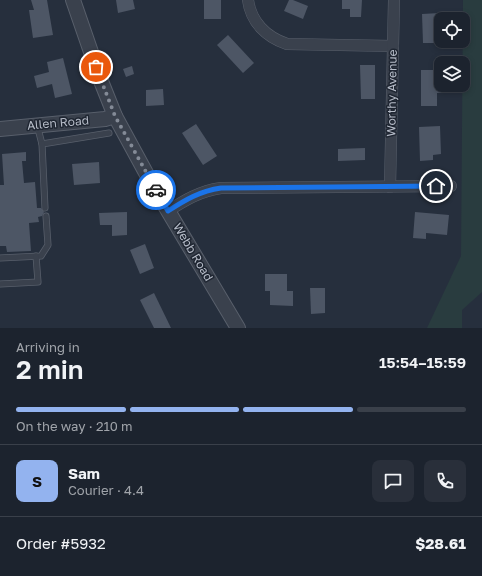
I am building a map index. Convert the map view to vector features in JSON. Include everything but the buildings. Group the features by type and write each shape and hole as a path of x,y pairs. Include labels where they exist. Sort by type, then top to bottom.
{"street":[{"name":"Webb Road","path":"73,0 98,74 115,116 168,211 238,328"},
{"path":"248,0 253,16 261,28 273,38 287,44 393,46"},
{"name":"Worthy Avenue","path":"390,187 394,0"},
{"name":"Allen Road","path":"0,129 105,119 115,116"},
{"path":"168,211 193,195 221,188 451,186"}],"lane":[{"path":"37,125 42,144 45,208"},
{"path":"42,144 109,133"},
{"path":"0,258 41,256 48,245 46,216"},
{"path":"0,284 38,282 36,256"}],"shaded area":[{"path":"463,0 482,0 482,292 462,310 462,328 427,328 461,256 462,92 470,92 470,56 463,56 463,48 470,48 470,12 463,12"}],"way so far":[{"path":"96,67 115,116 156,190"}],"route":[{"path":"156,190 168,211 193,195 212,189 221,188 436,186"}]}
